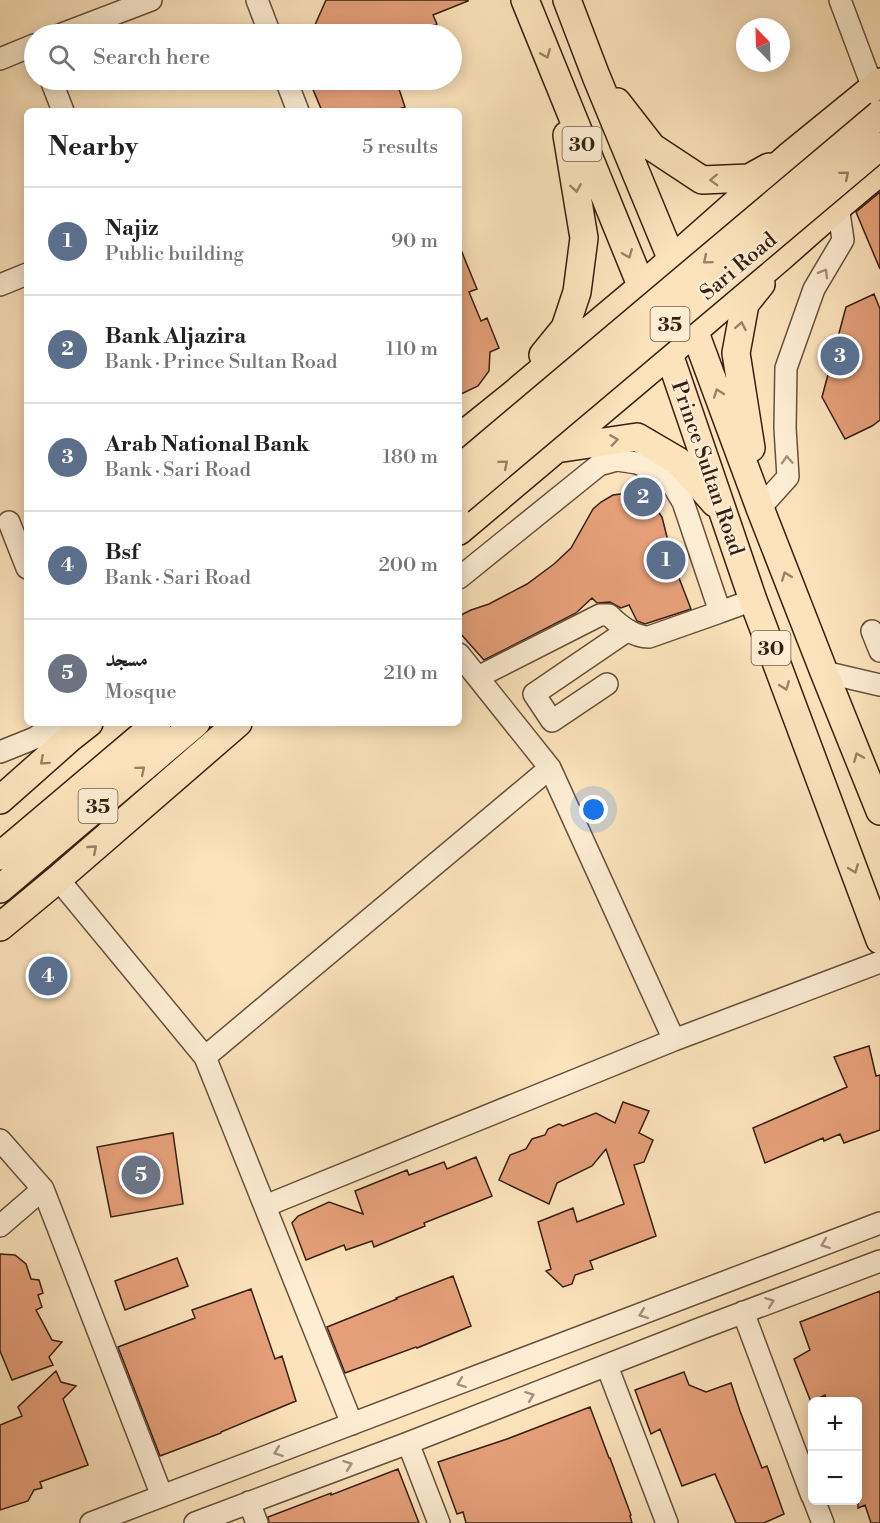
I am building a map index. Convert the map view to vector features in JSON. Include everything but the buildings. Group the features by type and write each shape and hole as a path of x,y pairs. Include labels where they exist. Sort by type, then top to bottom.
{"main road":[{"name":"Prince Sultan Road","path":"525,0 669,354 753,600 880,940"},
{"name":"Prince Sultan Road","path":"567,0 672,260 694,330 760,508 880,811"},
{"path":"596,76 652,147 702,180 749,178 788,157"},
{"path":"462,436 641,287 788,157 877,85"},
{"path":"510,398 564,328 577,292 584,238 560,89"},
{"name":"Sari Road","path":"462,465 880,114"},
{"name":"Sari Road","path":"462,498 880,146"},
{"path":"788,157 732,227 733,246 736,250 750,254 762,254 838,206"},
{"name":"Sari Road","path":"556,449 880,172"},
{"path":"760,508 735,353 745,304 782,257"},
{"path":"462,528 556,449 620,375 624,365 619,351 608,343 596,347 510,398"},
{"path":"556,449 636,437 678,461 723,512"},
{"path":"0,800 85,726"},
{"name":"35","path":"0,855 153,726"},
{"name":"35","path":"0,889 192,726"},
{"path":"0,927 235,726"}],"street":[{"path":"88,24 151,0"},
{"path":"257,0 266,24"},
{"path":"840,0 877,85"},
{"path":"0,59 24,49"},
{"path":"55,90 62,108"},
{"path":"290,90 297,108"},
{"path":"760,508 788,477 785,428 786,368 814,289 843,240 838,206"},
{"path":"0,285 24,275"},
{"path":"462,576 599,465 617,460 638,463 657,472 674,487 683,502 720,612"},
{"path":"12,521 24,559"},
{"path":"478,677 600,615 609,615 619,626 640,637 649,638 753,600"},
{"path":"607,684 552,721 534,694 628,630"},
{"path":"872,631 880,651"},
{"path":"462,658 550,768 674,1040"},
{"path":"824,672 880,685"},
{"path":"0,752 34,738 52,726"},
{"path":"205,1057 550,768"},
{"path":"58,879 205,1057 352,1424"},
{"path":"265,1206 674,1040 880,962"},
{"path":"0,1140 43,1189 162,1496"},
{"path":"0,1226 43,1189"},
{"path":"91,1523 880,1223"},
{"path":"195,1523 880,1261"},
{"path":"682,1299 694,1331"},
{"path":"743,1312 808,1483"},
{"path":"607,1366 667,1523"},
{"path":"408,1443 439,1523"},
{"path":"249,1502 257,1523"},
{"path":"816,1505 823,1523"}],"place":[{"name":"Arab National Bank","path":"840,356"},
{"name":"Bank Aljazira","path":"643,497"},
{"name":"Najiz","path":"666,560"},
{"name":"Bsf","path":"48,976"},
{"name":"مسجد","path":"141,1175"}]}
